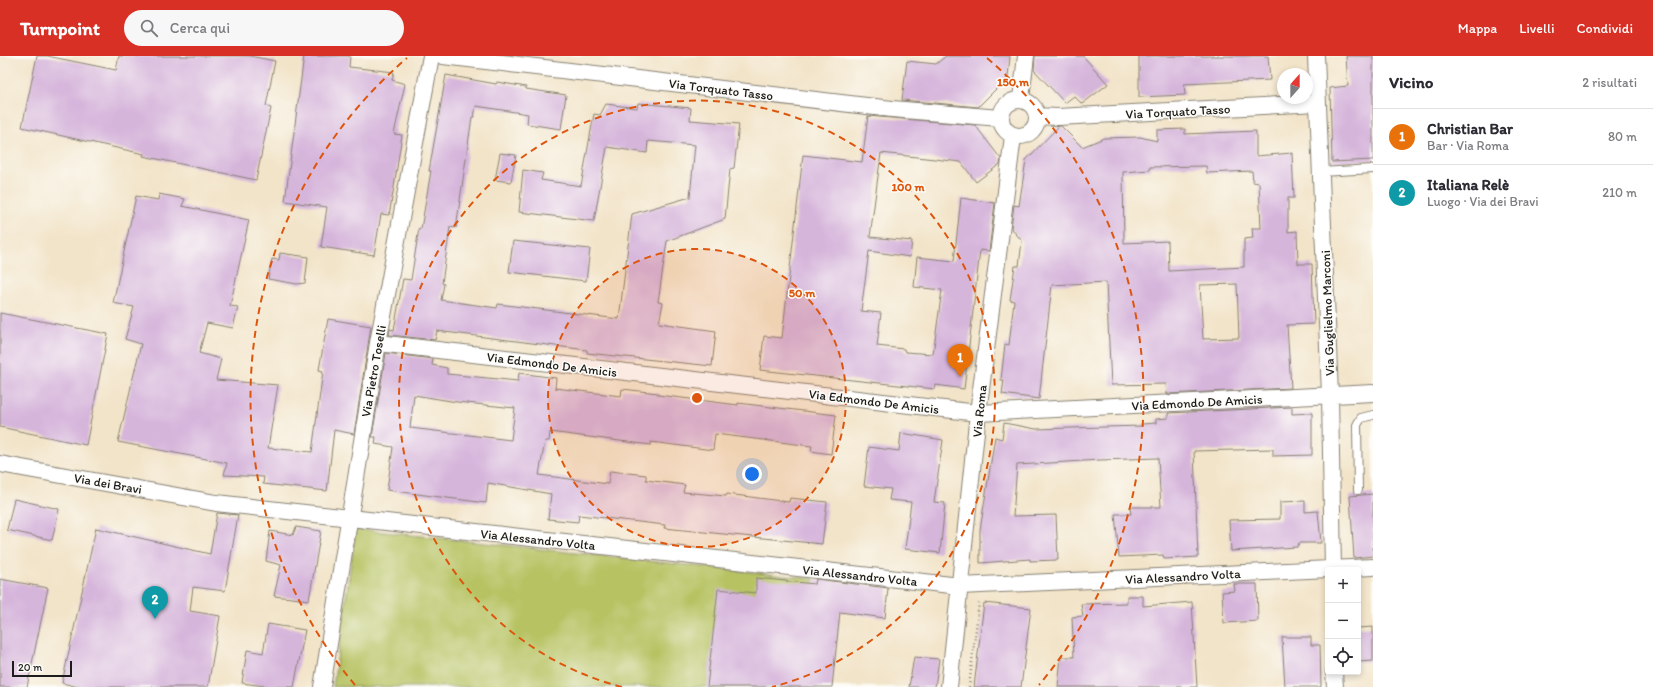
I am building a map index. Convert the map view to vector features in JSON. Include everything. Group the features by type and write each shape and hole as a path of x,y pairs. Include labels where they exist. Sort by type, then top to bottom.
{"street":[{"name":"Via Pietro Toselli","path":"322,687 378,343 431,56"},
{"name":"Via Torquato Tasso","path":"443,56 892,109 1000,118"},
{"path":"1021,99 1026,56"},
{"name":"Via Guglielmo Marconi","path":"1316,56 1330,395 1333,567"},
{"path":"1021,99 1034,107 1037,122 1034,129 1028,134 1020,137 1013,136 1006,132 1000,118 1002,110 1007,104 1013,100 1021,99"},
{"name":"Via Torquato Tasso","path":"1037,116 1058,118 1318,103"},
{"name":"Via Roma","path":"949,687 978,413 1013,136"},
{"name":"Via Edmondo De Amicis","path":"378,343 978,413 1373,393"},
{"name":"Via dei Bravi","path":"0,464 216,504 349,518"},
{"name":"Via Alessandro Volta","path":"349,518 960,586 1325,569"},
{"name":"Via Alessandro Volta","path":"1361,568 1373,567"},
{"path":"1334,675 1335,687"}],"lane":[{"path":"1321,172 1373,169"},
{"path":"1358,490 1357,425 1362,418 1373,415"}],"green space":[{"path":"356,529 814,579 802,687 333,687"}],"building":[{"path":"37,56 47,56 116,70 119,56 250,56 275,61 266,106 271,108 256,180 143,156 144,154 22,127"},
{"path":"304,56 350,56 349,67 394,72 392,80 405,84 394,134 402,135 389,215 381,214 374,255 321,247 327,207 285,201"},
{"path":"946,56 1010,56 1008,77 978,107 902,100 907,61 936,64"},
{"path":"1035,56 1083,56 1108,84 1082,104 1074,96 1065,103 1034,70"},
{"path":"1139,56 1268,56 1270,80 1184,84 1185,95 1139,97"},
{"path":"1346,56 1373,56 1373,160 1332,162 1330,88 1348,86"},
{"path":"446,75 496,84 497,82 526,87 526,89 566,95 561,129 527,124 528,114 476,106 474,117 472,117 456,228 450,227 441,300 497,308 498,304 619,319 632,214 690,197 695,145 648,141 647,153 607,147 594,221 519,212 523,170 543,173 541,180 581,186 594,114 600,115 606,104 637,108 638,103 691,108 690,120 739,124 734,168 730,169 725,219 667,241 658,302 663,303 659,323 716,331 712,366 587,353 587,350 437,331 435,340 389,335 390,329 394,330 403,279 411,280 419,228 421,229 431,171 429,171"},
{"path":"868,116 975,125 1001,159 1000,164 976,182 961,162 881,153 870,237 912,241 910,257 869,251 861,311 881,313 877,346 904,349 905,352 933,354 942,290 914,287 917,257 954,261 961,198 995,203 989,251 980,250 964,389 936,385 935,389 760,370 764,336 782,338 803,155 862,162"},
{"path":"1059,126 1061,126 1082,147 1104,138 1140,137 1157,141 1157,130 1185,129 1185,134 1256,131 1256,156 1292,153 1294,198 1288,198 1288,232 1297,231 1298,264 1312,264 1314,324 1287,325 1291,388 1167,394 1166,384 1111,385 1106,282 1052,285 1039,399 1002,394 1004,380 1001,380 1005,344 1009,345 1014,301 1010,300 1015,266 1019,266 1022,241 1011,228 1014,205 1019,206 1026,160","holes":["1206,166 1207,173 1252,171 1253,182 1259,183 1261,228 1252,228 1253,238 1244,239 1244,267 1169,271 1168,241 1124,243 1123,172 1150,170 1150,167","1237,284 1239,338 1203,339 1200,285"]},
{"path":"500,153 516,155 511,182 495,180"},
{"path":"159,194 185,199 182,206 249,220 230,306 238,307 233,328 207,323 199,353 221,359 216,380 278,385 268,448 312,452 323,371 319,370 328,319 371,326 354,434 334,430 327,491 263,484 264,477 224,475 227,463 118,442 141,344 125,339 134,307 113,303 136,196 158,200"},
{"path":"513,241 590,249 586,281 509,272"},
{"path":"280,253 308,257 305,283 297,284 268,279 272,259 279,260"},
{"path":"0,313 108,334 86,445 0,427"},
{"path":"386,353 433,359 432,365 447,368 447,374 518,381 519,373 556,378 555,388 621,396 622,389 738,405 738,403 836,415 831,454 811,451 812,446 715,434 713,450 651,442 651,445 550,432 549,441 545,441 539,475 608,484 610,471 646,475 646,480 685,485 683,492 726,496 727,494 789,502 790,498 827,502 822,544 664,528 665,525 579,515 578,522 548,519 551,494 488,483 486,503 387,490 393,447 375,444 376,437 372,437","holes":["414,395 457,402 515,408 511,440 410,428"]},
{"path":"1292,407 1292,414 1312,413 1312,455 1273,456 1273,449 1194,451 1198,557 1164,559 1163,555 1119,557 1115,514 1131,514 1130,507 1161,507 1158,458 1017,465 1013,516 1056,515 1058,560 1030,561 1030,559 980,563 980,530 995,437 1002,439 1004,423 1036,429 1141,426 1142,424 1156,423 1156,419 1168,418 1168,413"},
{"path":"901,433 943,440 934,502 945,503 940,553 905,549 911,502 889,500 891,489 864,486 869,447 899,451"},
{"path":"1373,494 1373,556 1354,558 1350,496"},
{"path":"14,499 59,509 52,540 7,530"},
{"path":"1305,501 1305,512 1318,511 1321,543 1299,543 1297,547 1231,551 1229,520 1280,519 1280,502"},
{"path":"217,513 238,515 225,591 193,587 190,611 220,616 208,687 79,687 62,683 96,528 210,554"},
{"path":"296,527 321,531 309,600 274,596 281,565 266,561 270,531 293,535"},
{"path":"756,578 815,584 816,579 888,588 885,618 840,612 832,687 707,687 718,589 756,593"},
{"path":"0,579 48,588 27,687 0,687"},
{"path":"1234,584 1257,584 1258,621 1224,623 1222,592 1235,591"},
{"path":"1127,596 1143,596 1143,606 1192,602 1197,687 1058,687 1061,657 1074,657 1072,617 1083,616 1081,604 1127,603"},
{"path":"984,603 1031,608 1021,687 974,687"},
{"path":"268,624 305,630 294,687 272,687 242,683 247,650 263,653"},
{"path":"1373,627 1373,661 1361,662 1361,628"},
{"path":"1282,637 1311,637 1311,645 1320,645 1321,687 1285,687"},
{"path":"914,657 939,659 935,687 909,687"}],"place":[{"name":"Christian Bar","path":"960,377"},
{"name":"Italiana Relè","path":"155,619"}]}
